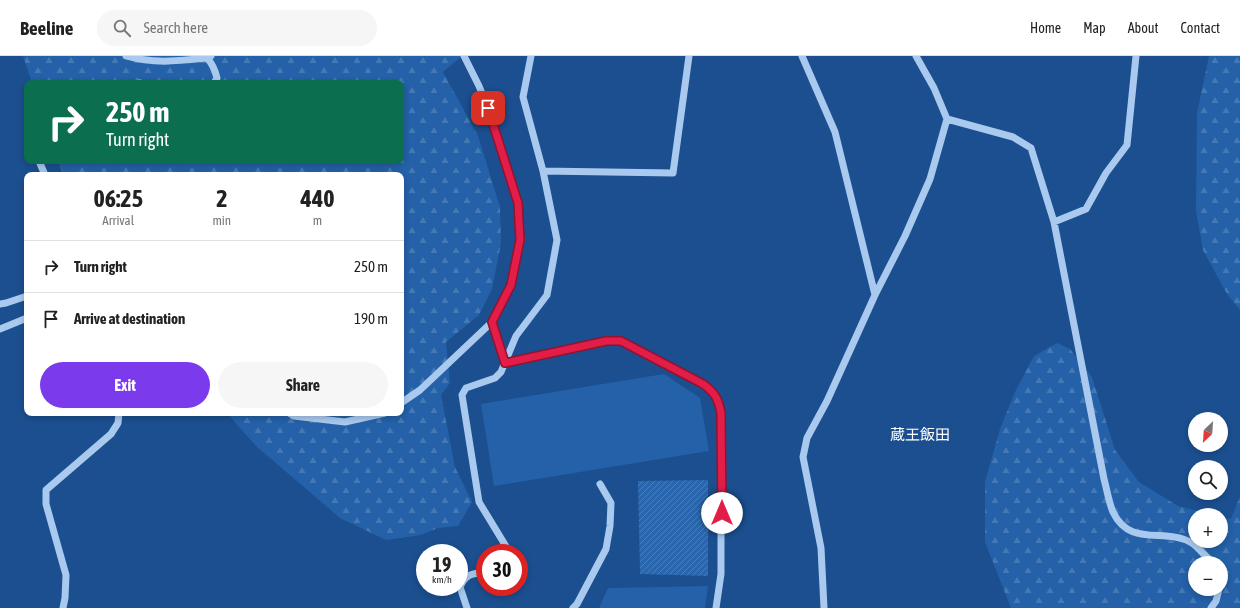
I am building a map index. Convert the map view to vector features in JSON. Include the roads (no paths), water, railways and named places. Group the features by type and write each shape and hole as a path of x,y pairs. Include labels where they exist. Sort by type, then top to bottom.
{"street":[{"path":"126,56 142,61 168,62 209,57 215,69 217,78 216,80"},
{"path":"404,401 420,390 492,322 511,285 520,240 518,203 488,108 464,56"},
{"path":"505,544 480,502 462,395 466,388 495,378 501,372 516,336 547,296 557,240 543,171 523,97 531,56"},
{"path":"543,171 673,173 689,56"},
{"path":"802,56 835,132 875,295"},
{"path":"824,608 821,548 804,457 807,438 827,401 875,295 905,236 930,179 947,119 934,88 916,56"},
{"path":"1054,222 1086,209 1106,173 1127,144 1136,56"},
{"path":"947,119 1013,137 1031,148 1054,222 1103,472 1113,512 1124,527 1138,534 1171,536 1192,543 1204,556"},
{"path":"0,304 24,297"},
{"path":"0,329 24,319"},
{"path":"492,322 505,363"},
{"path":"505,363 599,342 621,341 703,384 714,393 719,402 721,413 722,450 721,574 716,608"},
{"path":"63,608 66,575 46,504 46,490 111,434 118,423 119,416"},
{"path":"294,416 345,422 372,416"},
{"path":"573,608 577,604 606,549 610,526 611,503 600,484"},
{"path":"467,608 460,587 466,576 476,574"},
{"path":"1211,608 1216,601 1217,596"}],"district":[{"name":"蔵王飯田","path":"920,434"}]}
